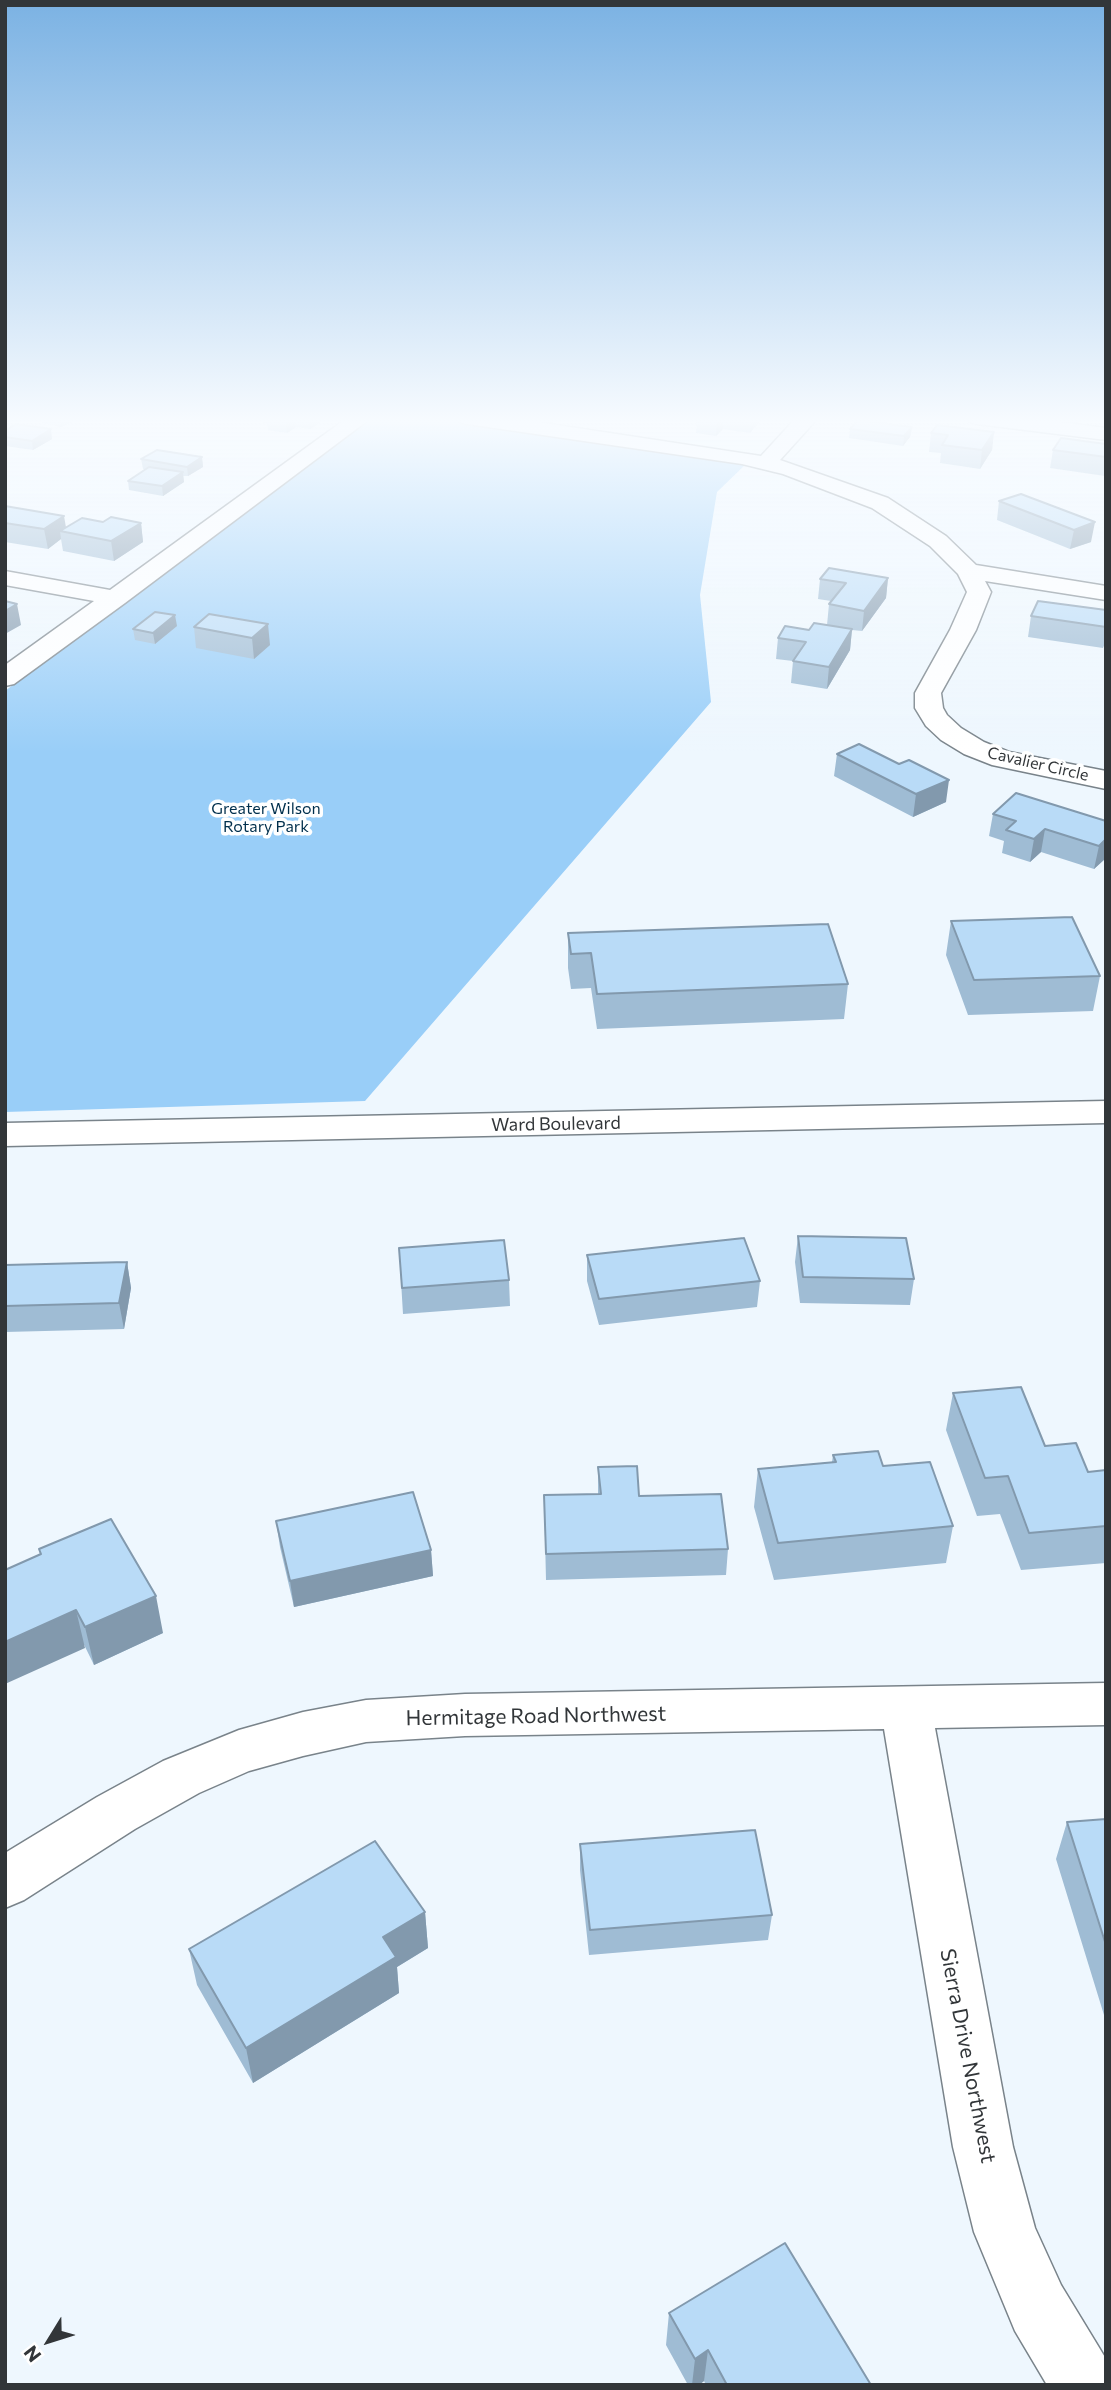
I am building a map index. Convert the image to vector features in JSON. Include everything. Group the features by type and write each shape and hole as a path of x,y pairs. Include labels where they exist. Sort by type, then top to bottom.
{"street":[{"path":"5,678 209,530"},
{"path":"920,530 938,541 968,571 1106,593"},
{"name":"Cavalier Circle","path":"968,571 979,592 963,630 928,693 929,708 936,720 951,734 974,748 1002,759 1106,780"},
{"path":"5,578 116,598"},
{"name":"Ward Boulevard","path":"5,1135 1106,1112"},
{"name":"Hermitage Road Northwest","path":"5,1883 116,1813 181,1777 239,1752 303,1734 366,1721 465,1715 906,1709 1106,1703"},
{"name":"Sierra Drive Northwest","path":"906,1709 983,2147 1004,2232 1038,2308 1084,2385"}],"green space":[{"name":"Greater Wilson Rotary Park","path":"216,530 711,530 700,595 711,702 365,1101 5,1112 5,691"}],"building":[{"path":"62,530 130,530 111,541 60,531"},
{"path":"829,568 888,578 864,611 829,604 846,583 820,579"},
{"path":"5,601 17,604 5,611"},
{"path":"1038,601 1106,610 1106,627 1031,616"},
{"path":"155,612 175,615 153,633 133,629"},
{"path":"209,614 268,624 252,638 194,627"},
{"path":"814,623 852,629 829,667 793,661 806,642 778,638 785,626 809,630"},
{"path":"859,744 899,764 909,760 949,780 916,794 837,754"},
{"path":"1016,793 1106,821 1106,839 1099,846 1045,829 1034,839 1006,830 1016,821 993,814"},
{"path":"1072,917 1100,976 974,980 951,921"},
{"path":"828,924 848,984 597,994 591,953 571,954 568,933"},
{"path":"798,1236 906,1238 914,1279 803,1277"},
{"path":"744,1238 760,1281 599,1299 587,1255"},
{"path":"504,1240 509,1280 402,1288 399,1248"},
{"path":"127,1262 119,1303 5,1306 5,1265"},
{"path":"1021,1387 1045,1446 1076,1443 1088,1472 1106,1470 1106,1526 1029,1533 1008,1476 985,1478 953,1393"},
{"path":"878,1451 883,1466 930,1462 953,1526 778,1543 758,1469 836,1462 833,1455"},
{"path":"637,1466 639,1496 721,1494 728,1549 546,1554 544,1495 601,1494 598,1467"},
{"path":"413,1492 431,1550 290,1581 276,1521"},
{"path":"111,1519 156,1596 85,1627 76,1610 5,1642 5,1570 41,1554 39,1549"},
{"path":"1106,1819 1106,1945 1067,1822"},
{"path":"755,1830 772,1915 590,1930 580,1844"},
{"path":"375,1841 425,1912 383,1937 396,1957 246,2048 189,1949"},
{"path":"785,2243 871,2385 727,2385 708,2350 695,2359 669,2313"}]}
